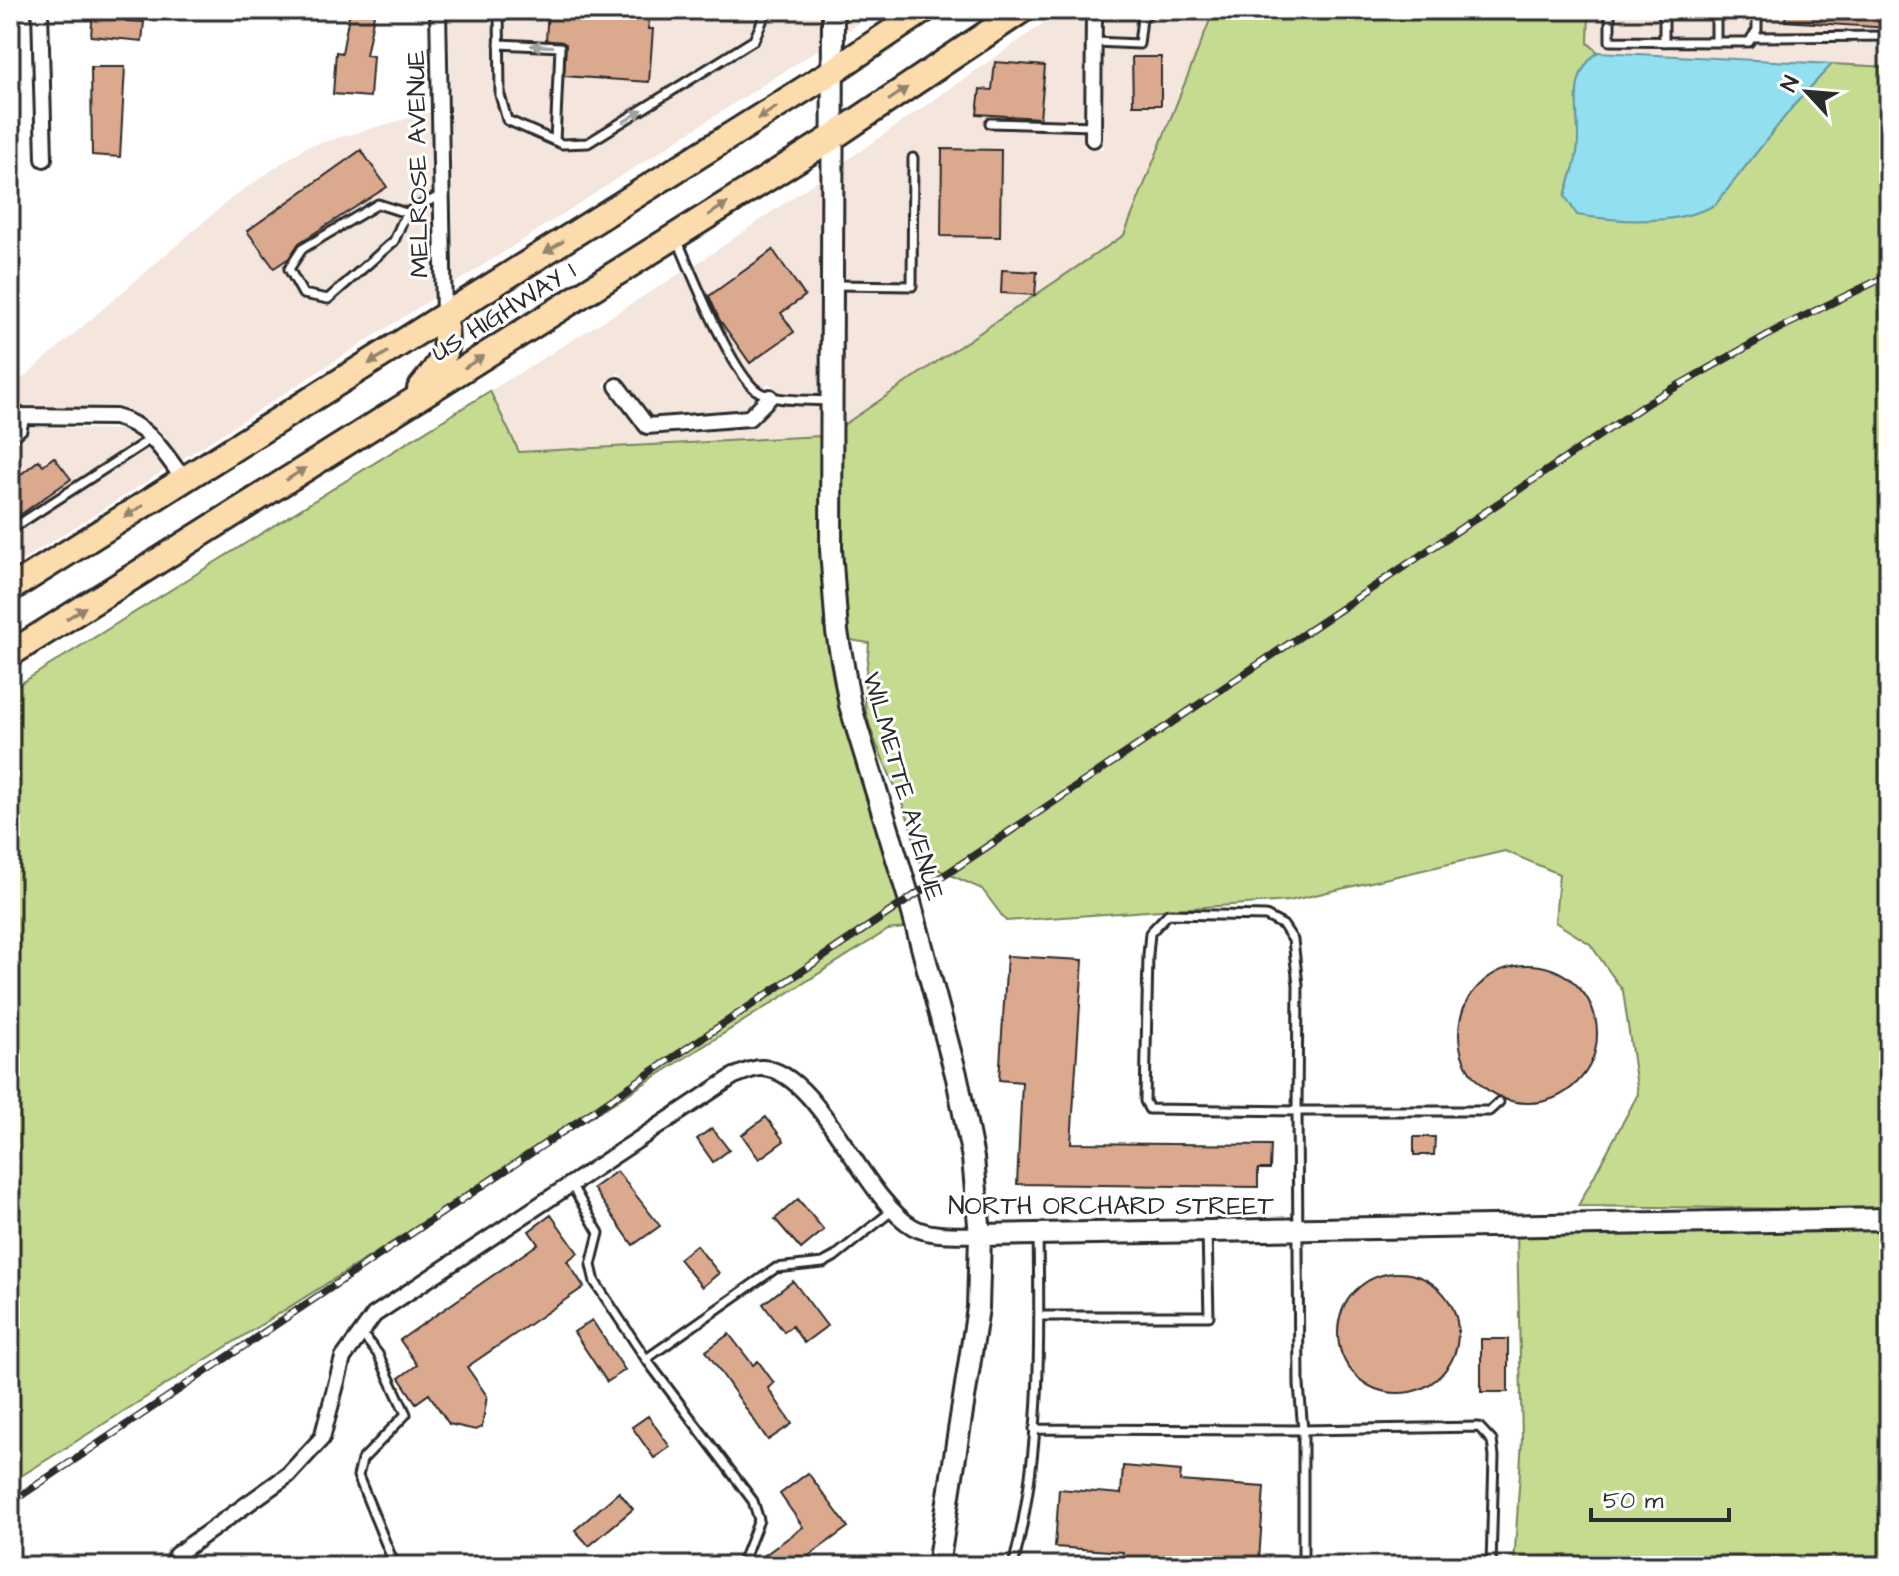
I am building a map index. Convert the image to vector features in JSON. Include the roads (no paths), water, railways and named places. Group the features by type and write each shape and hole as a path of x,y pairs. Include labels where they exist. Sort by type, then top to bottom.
{"main road":[{"name":"US HIGHWAY 1","path":"11,587 444,317 924,10"},
{"name":"US HIGHWAY 1","path":"10,654 833,137 1022,10"},
{"path":"408,404 443,360 448,342 444,317"}],"street":[{"path":"40,10 44,159"},
{"name":"MELROSE AVENUE","path":"438,10 444,317"},
{"name":"WILMETTE AVENUE","path":"833,10 831,549 840,646 850,705 909,898 957,1078 973,1158 980,1235 974,1354 938,1566"},
{"path":"1094,10 1094,132"},
{"path":"617,386 647,426 749,418 770,397"},
{"path":"17,416 115,417 131,421 152,438 184,480"},
{"name":"NORTH ORCHARD STREET","path":"176,1555 288,1475 304,1460 322,1438 343,1358 374,1315 734,1076 760,1067 775,1070 798,1084 903,1220 923,1231 1038,1235 1889,1219"}],"lane":[{"path":"499,10 500,95 507,120 559,142 588,143 754,40 767,10"},
{"path":"1094,42 1139,44 1142,18 1152,10"},
{"path":"1610,10 1610,41 1664,42 1749,42 1754,34 1757,10"},
{"path":"1664,10 1664,42"},
{"path":"1716,10 1716,42"},
{"path":"1754,34 1889,36"},
{"path":"499,44 560,47 559,142"},
{"path":"990,123 1094,132"},
{"path":"831,285 912,286 913,158"},
{"path":"406,213 378,204 302,249 289,269 303,294 328,299 394,241 406,213 441,195"},
{"path":"676,236 736,362 755,389 770,397 831,401"},
{"path":"10,440 22,430 17,416"},
{"path":"10,530 152,438"},
{"path":"1303,1566 1303,1430 1299,1385 1301,1230 1297,1111 1298,985 1293,940 1283,925 1266,916 1168,914 1150,933 1145,1101 1149,1109 1297,1111 1489,1111 1499,1102"},
{"path":"571,1184 599,1233 591,1265 595,1282 646,1359 753,1501 759,1520 741,1566"},
{"path":"646,1359 776,1268 823,1263 894,1209"},
{"path":"1039,1316 1209,1316 1207,1231"},
{"path":"1013,1566 1025,1519 1040,1380 1038,1235"},
{"path":"361,1333 387,1370 406,1414 362,1460 358,1476 395,1566"},
{"path":"1034,1429 1479,1427 1492,1441 1494,1456 1491,1566"}],"water":[{"path":"1598,52 1832,64 1794,105 1715,205 1666,219 1629,220 1577,215 1565,196 1577,153 1578,87 1587,63"}],"railway":[{"path":"10,1503 1649,402 1782,327 1889,275"}]}
